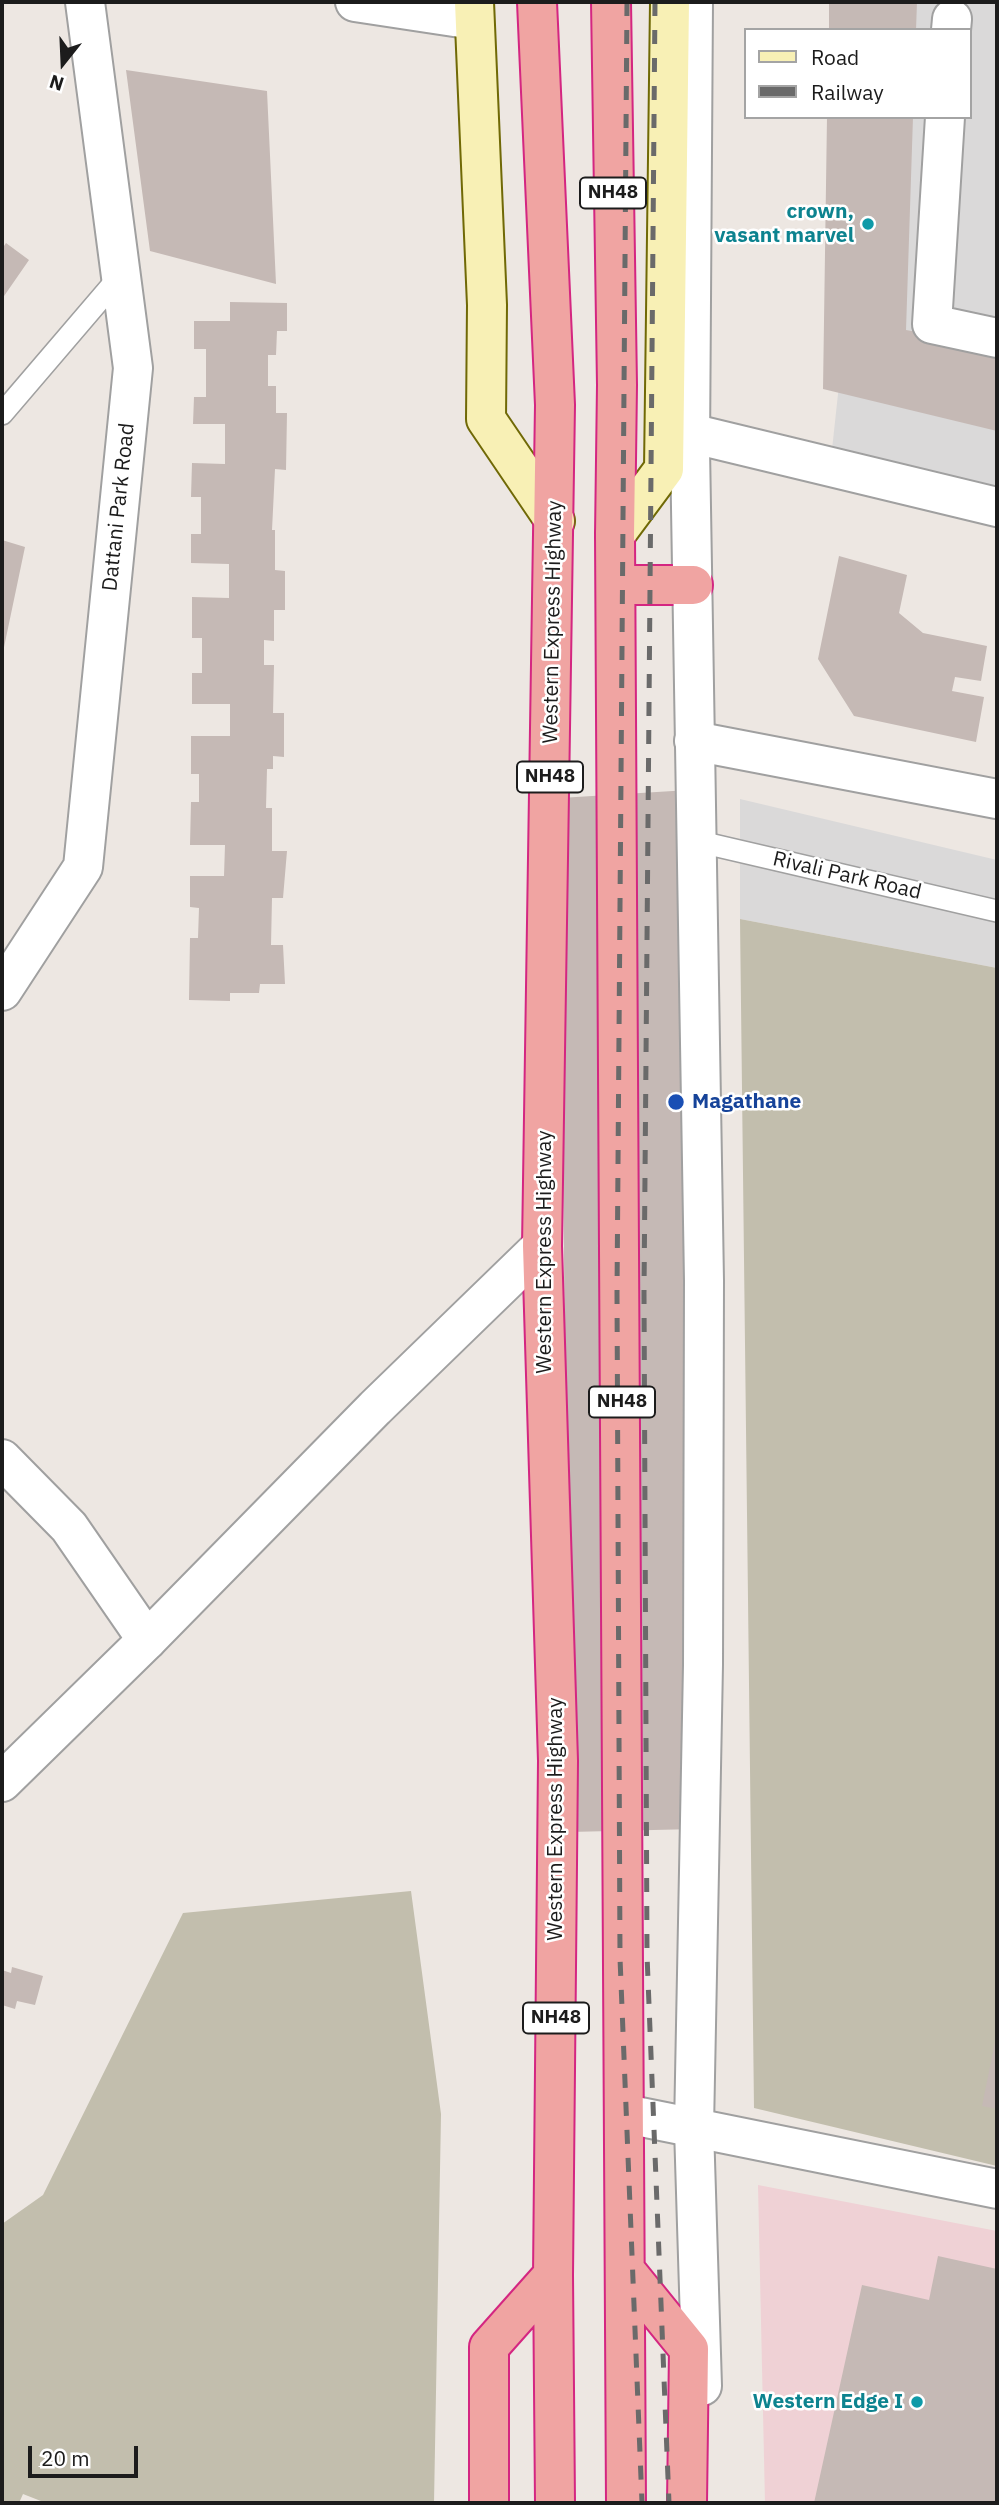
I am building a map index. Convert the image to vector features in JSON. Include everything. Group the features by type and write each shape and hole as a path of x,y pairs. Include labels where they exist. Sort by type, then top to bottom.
{"highway":[{"name":"Western Express Highway","path":"537,2 553,312 555,463 542,1246 558,1761 553,2275 555,2503"},
{"name":"NH48","path":"611,2 617,385 615,535 626,2114 626,2503"},
{"path":"617,585 693,585"},
{"path":"625,2270 688,2349 687,2503"},
{"path":"489,2503 489,2347 553,2275"}],"main road":[{"path":"615,535 664,470 678,432 670,2"},
{"path":"474,11 487,305 486,419 555,521"}],"street":[{"name":"Dattani Park Road","path":"2,990 83,867 133,368 85,2"},
{"path":"355,2 474,11"},
{"path":"693,2 678,432 693,585 704,1349 704,1651 694,2128 706,2503"},
{"path":"945,119 932,324 997,338"},
{"path":"678,432 997,507"},
{"path":"694,741 997,799"},
{"path":"2,1782 147,1640 375,1408 542,1246"},
{"path":"2,1459 69,1527 147,1640"},
{"path":"626,2114 997,2189"}],"lane":[{"path":"2,414 120,275"},
{"name":"Rivali Park Road","path":"696,841 997,911"}],"shaded area":[{"path":"880,2 997,2 997,506 830,468 868,119 971,119 971,28 877,28"},
{"path":"740,799 997,860 997,968 740,919"},
{"path":"740,919 997,968 997,2166 754,2108"},
{"path":"411,1891 441,2114 434,2503 46,2503 23,2494 19,2503 2,2503 2,2224 43,2195 183,1913"},
{"path":"758,2185 997,2231 997,2503 765,2503"}],"building":[{"path":"829,2 917,2 916,28 829,28"},
{"path":"126,70 267,91 276,284 150,251"},
{"name":"crown, vasant marvel","path":"827,119 913,119 906,330 997,347 997,431 823,389"},
{"path":"6,243 29,260 2,299 2,249"},
{"path":"230,302 287,303 287,331 277,331 276,355 268,355 268,386 276,386 276,413 287,413 286,470 275,469 272,530 275,530 275,570 285,571 285,610 274,610 274,641 264,640 264,665 274,665 273,713 284,713 284,757 273,756 273,769 267,769 266,808 272,808 272,851 287,851 283,898 272,898 271,945 283,945 285,984 260,984 259,993 230,993 230,1001 189,1000 190,938 198,938 199,908 190,907 190,876 224,876 225,845 190,845 191,802 199,802 199,774 191,774 191,736 230,736 230,704 192,704 192,673 202,673 202,638 192,638 192,597 229,598 229,564 191,563 191,534 201,534 201,497 191,497 192,463 225,464 225,424 193,424 194,397 206,397 206,349 194,349 194,321 230,321"},
{"path":"2,540 25,547 3,652 2,652"},
{"path":"839,556 907,575 899,613 923,633 987,646 981,681 955,677 952,691 984,697 976,742 854,716 818,659"},
{"path":"689,790 696,1829 569,1832 560,798"},
{"path":"12,1967 43,1976 35,2005 17,2001 15,2009 2,2005 2,1970 11,1973"},
{"path":"997,2037 997,2109 982,2106"},
{"name":"Western Edge I","path":"938,2256 997,2269 997,2503 814,2503 862,2285 929,2300"}],"railway":[{"path":"627,2 617,1293 620,1958 642,2503"},
{"path":"655,2 644,1293 647,1955 669,2503"}],"place":[{"name":"crown, vasant marvel","path":"868,224"},
{"name":"Magathane","path":"676,1102"},
{"name":"Western Edge I","path":"917,2402"}]}
